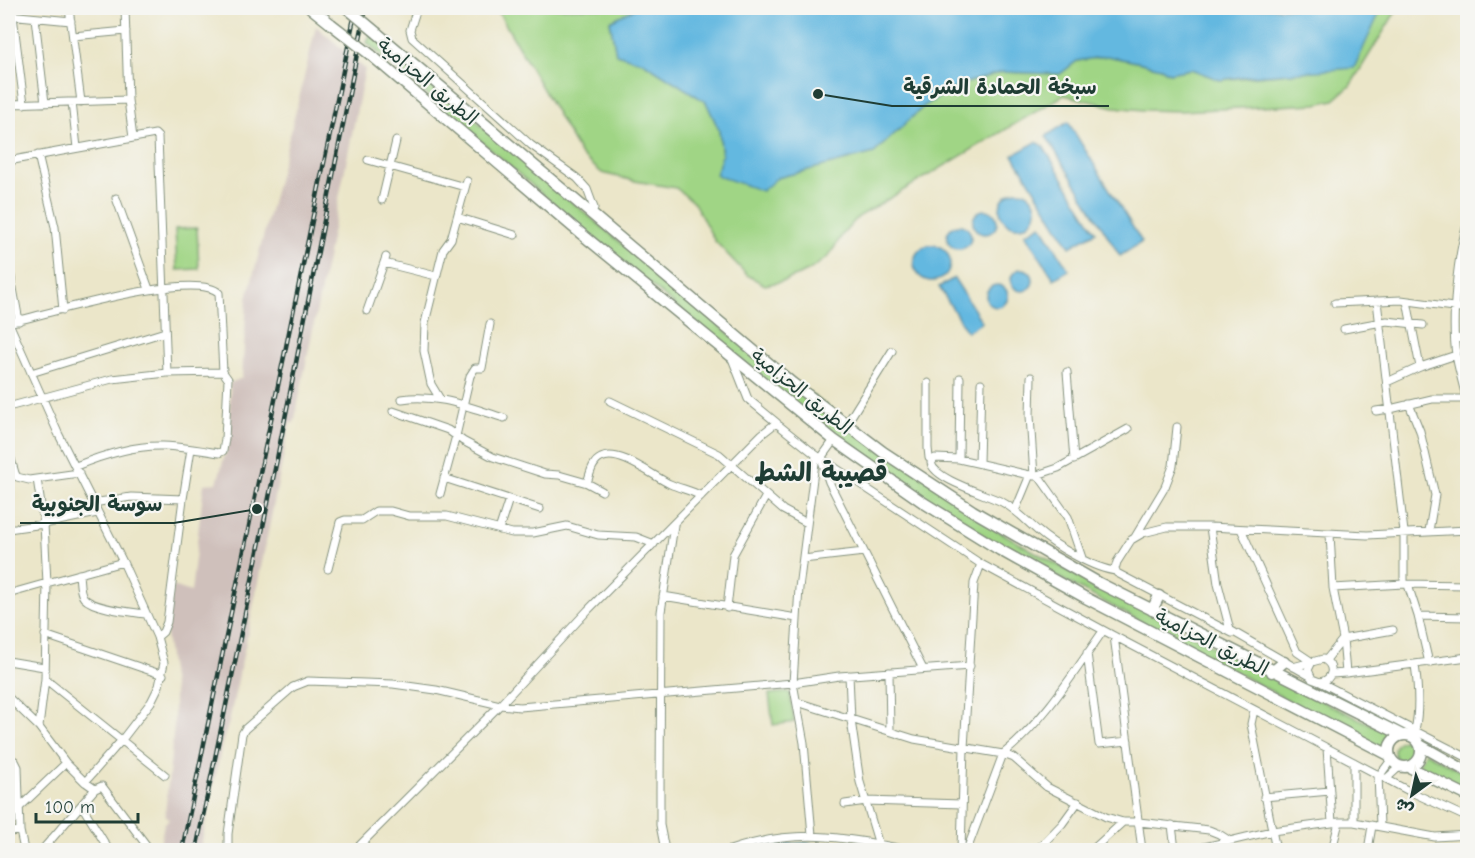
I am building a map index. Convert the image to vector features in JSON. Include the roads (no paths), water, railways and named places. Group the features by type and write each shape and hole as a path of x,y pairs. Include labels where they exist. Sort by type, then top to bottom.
{"highway":[{"name":"الطريق الحزامية","path":"311,8 834,440 924,503 1000,550 1086,598 1390,758 1399,766 1407,767 1467,796"},
{"name":"الطريق الحزامية","path":"346,8 792,382 883,452 992,522 1073,569 1272,672 1413,735 1467,772"},
{"path":"1152,610 1159,597"},
{"path":"1272,672 1288,665"},
{"path":"1390,758 1390,745 1397,737 1413,735 1421,750 1418,761 1407,767"}],"street":[{"path":"69,8 81,102"},
{"path":"125,8 128,100 133,138"},
{"path":"417,8 410,30 412,38 531,145 577,178 587,189 594,208 592,213"},
{"path":"24,104 10,16 71,21"},
{"path":"35,18 45,103"},
{"path":"73,36 126,31"},
{"path":"8,104 128,100"},
{"path":"72,102 77,148"},
{"path":"8,161 155,134 159,139 167,373"},
{"path":"382,200 396,141"},
{"path":"38,155 55,227 63,310"},
{"path":"368,160 466,184 451,239 442,250 425,323 424,351 431,384 440,399"},
{"path":"116,198 148,289"},
{"path":"457,217 515,234"},
{"path":"1376,411 1390,410 1432,399 1467,402 1464,378 1456,355 1455,338 1461,244 1467,221"},
{"path":"367,311 385,260 436,276"},
{"path":"8,261 9,281 19,321"},
{"path":"8,449 11,473 22,479 37,479 77,470 106,455 144,447 162,446 219,453 224,449 228,379 223,372 219,293 210,288 148,289 8,323 42,398 77,470 93,503 97,513 123,562 157,637 164,663 163,675 151,702 121,741 84,782"},
{"path":"1377,301 1404,532 1406,584 1418,616 1429,663"},
{"path":"1407,301 1420,367"},
{"path":"1335,303 1407,301 1467,309"},
{"path":"1344,329 1380,322 1423,326"},
{"path":"440,494 472,371 482,368 490,324"},
{"path":"31,373 165,332"},
{"path":"1455,338 1467,339"},
{"path":"846,424 892,351"},
{"path":"1387,382 1420,367 1456,355"},
{"path":"731,356 748,399 819,457 981,564 1254,710 1467,818"},
{"path":"8,407 112,379 167,373 223,372"},
{"path":"1067,372 1074,460"},
{"path":"1016,511 1034,475 1030,377"},
{"path":"959,459 960,378"},
{"path":"928,383 928,448 932,467 966,488 997,500 1016,511 1044,536 1082,558 1102,568 1116,571 1125,579 1232,633 1310,676"},
{"path":"979,463 981,383"},
{"path":"402,399 416,396 440,399 504,418"},
{"path":"610,401 719,454 783,510 807,524"},
{"path":"1409,404 1420,431 1435,495 1429,531"},
{"path":"393,411 448,430 493,458 545,474 559,475 587,483 602,491"},
{"path":"355,850 500,705 588,610 772,424 777,423"},
{"path":"1116,571 1117,562 1165,487 1173,466 1177,427"},
{"path":"932,460 959,459 1034,475 1074,460 1128,429"},
{"path":"812,835 804,743 793,684 807,524 819,457 834,440"},
{"path":"157,637 163,632 167,622 191,449"},
{"path":"587,483 599,458 607,456 627,460 671,485 693,491 701,496"},
{"path":"819,457 829,482 923,669"},
{"path":"1034,475 1068,517 1082,558"},
{"path":"444,478 540,508"},
{"path":"37,479 44,524 47,583 45,679 39,728"},
{"path":"727,608 733,555 766,496"},
{"path":"93,503 130,497 183,499"},
{"path":"499,530 509,499"},
{"path":"328,569 340,522 362,520 376,511 391,511 409,516 447,516 512,533 533,533 567,526 598,535 636,537 654,544"},
{"path":"8,529 97,513"},
{"path":"665,850 660,825 663,596 674,525"},
{"path":"1134,538 1167,527 1367,535 1467,530"},
{"path":"1210,527 1218,584 1232,633"},
{"path":"1241,529 1297,652 1312,662"},
{"path":"1330,534 1333,588 1343,639 1346,674"},
{"path":"803,559 864,552"},
{"path":"8,594 123,562"},
{"path":"961,850 964,748 975,583 981,564"},
{"path":"79,574 81,591 87,600 124,611 146,614"},
{"path":"1333,588 1406,584 1467,585"},
{"path":"663,596 797,618"},
{"path":"1418,616 1467,617"},
{"path":"1326,660 1343,639 1393,630"},
{"path":"967,850 1003,754 1016,744 1044,713 1103,631"},
{"path":"45,635 163,675"},
{"path":"1113,636 1142,850"},
{"path":"1088,653 1099,744 1128,741"},
{"path":"1320,682 1326,681 1331,675 1467,657"},
{"path":"1288,665 1326,660 1330,664 1331,675 1343,693"},
{"path":"8,661 44,667"},
{"path":"1312,662 1308,670 1314,681 1343,693 1413,735 1467,758"},
{"path":"1413,735 1417,721 1418,684 1415,665"},
{"path":"228,850 228,834 241,738 245,729 293,687 308,681 377,682 436,690 500,705 520,707 565,705 661,694 793,684 849,675 970,666"},
{"path":"889,672 890,731"},
{"path":"849,675 851,720 860,782 879,845"},
{"path":"45,679 165,775"},
{"path":"8,697 39,728 66,763 84,782 95,789"},
{"path":"797,702 914,738 1014,758 1047,787 1106,817 1123,822 1209,830 1230,841"},
{"path":"1254,710 1251,724 1276,850"},
{"path":"1327,748 1330,791 1336,822 1332,850"},
{"path":"8,758 15,761 18,767 20,831 24,850"},
{"path":"1380,826 1381,776 1390,758"},
{"path":"1354,762 1354,822"},
{"path":"21,806 66,763"},
{"path":"1381,776 1407,767"},
{"path":"42,850 95,789 102,786 150,850"},
{"path":"1264,797 1330,791"},
{"path":"845,804 866,801 962,804"},
{"path":"1037,850 1062,824 1078,802"},
{"path":"82,806 110,850"},
{"path":"1092,850 1123,822"},
{"path":"1192,850 1272,831 1336,822 1380,826 1428,837 1467,835"},
{"path":"1172,825 1175,850"},
{"path":"1368,850 1372,826"},
{"path":"8,832 20,831"},
{"path":"730,850 760,841 812,835 907,850"}],"water":[{"path":"636,8 1379,8 1378,16 1354,68 1220,80 1191,69 1169,73 1161,68 1107,56 1077,61 1060,74 1002,72 959,85 924,106 874,153 777,178 762,191 716,175 722,155 719,130 706,102 643,62 616,54 610,21"},
{"path":"1068,122 1142,242 1120,256 1046,136"},
{"path":"1036,142 1043,146 1096,232 1070,247 1013,155"},
{"path":"1018,191 1031,196 1036,209 1031,222 1018,227 1005,222 1000,209 1005,196"},
{"path":"985,210 990,211 996,217 996,227 990,233 985,234 980,233 974,227 973,222 974,217 980,211"},
{"path":"959,225 964,226 970,232 970,242 964,248 959,249 954,248 948,242 947,237 948,232 954,226"},
{"path":"1041,225 1069,270 1054,279 1025,234"},
{"path":"932,245 945,250 950,263 945,276 932,281 919,276 914,263 919,250"},
{"path":"1022,269 1030,272 1033,280 1030,288 1022,291 1014,288 1011,280 1014,272"},
{"path":"954,278 982,322 967,332 939,287"},
{"path":"997,285 1005,288 1008,296 1005,304 997,307 989,304 986,296 989,288"},
{"path":"807,843 861,850 759,850"}],"railway":[{"path":"182,850 356,8"},
{"path":"196,850 276,464 366,8"}],"place":[{"name":"سبخة الحمادة الشرقية","path":"818,94"},
{"name":"سوسة الجنوبية","path":"257,509"}],"district":[{"name":"قصيبة الشط","path":"821,472"}]}
